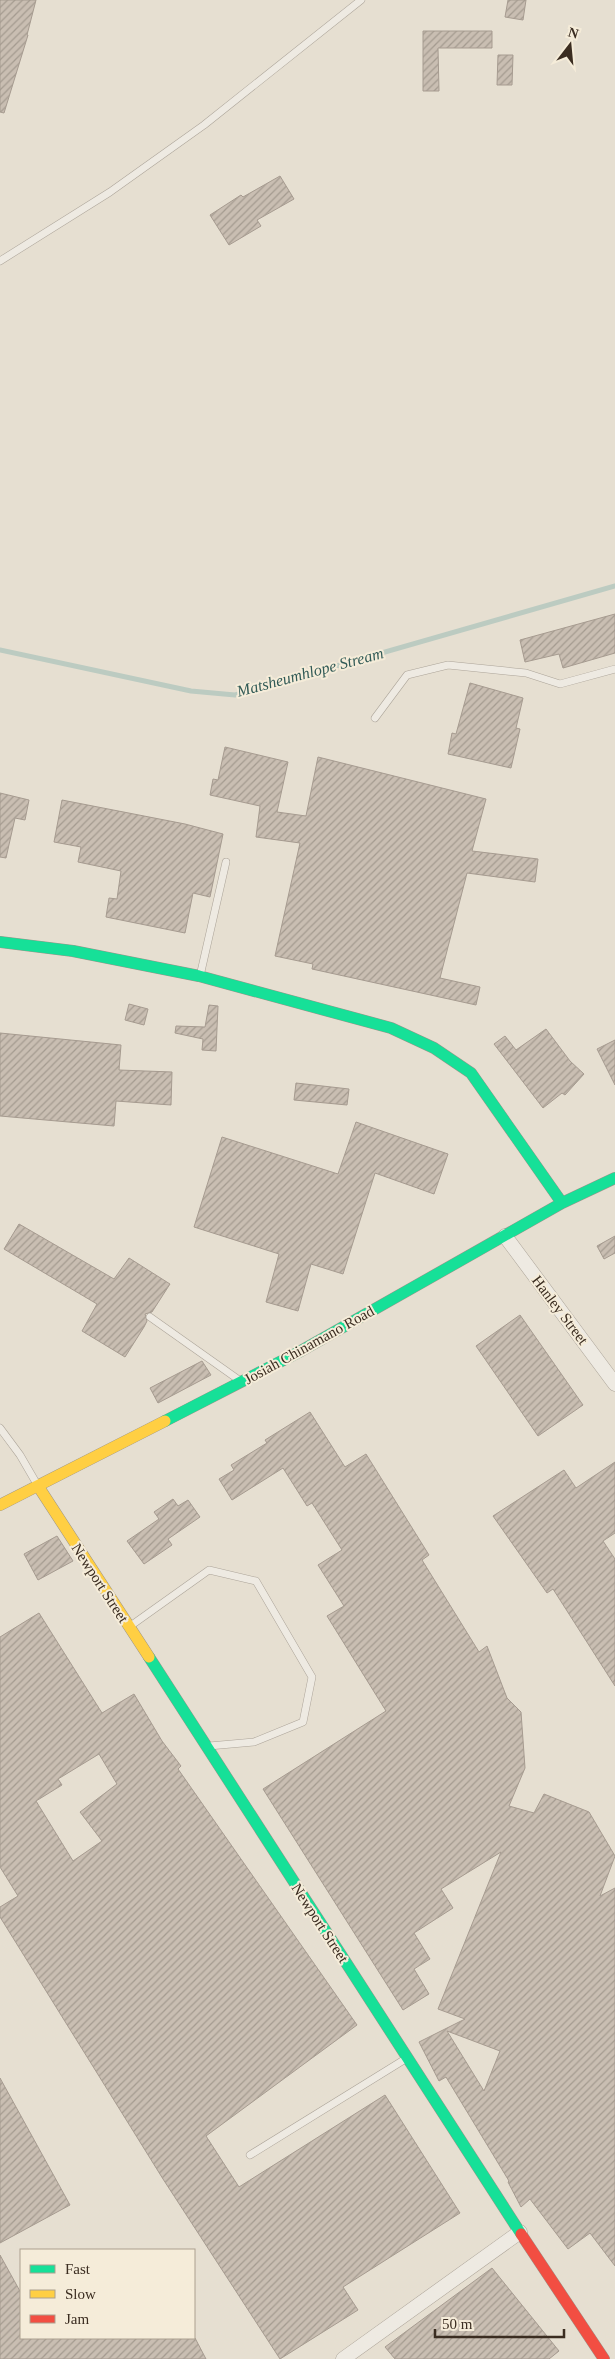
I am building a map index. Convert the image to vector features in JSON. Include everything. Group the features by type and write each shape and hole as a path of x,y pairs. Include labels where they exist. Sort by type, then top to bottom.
{"street":[{"path":"0,942 72,951 200,976 391,1028 434,1048 470,1074 562,1203"},
{"name":"Josiah Chinamano Road","path":"0,1505 299,1352 562,1203 615,1178"},
{"name":"Hanley Street","path":"505,1236 615,1384"},
{"name":"Newport Street","path":"38,1486 407,2058 604,2359"},
{"path":"343,2359 520,2232"}],"lane":[{"path":"0,261 110,192 204,126 361,0"},
{"path":"374,718 408,675 435,667 448,665 526,673 560,684 615,669"},
{"path":"200,976 226,862"},
{"path":"150,1317 241,1382"},
{"path":"0,1428 20,1455 38,1486"},
{"path":"129,1627 209,1570 256,1581 312,1677 302,1722 254,1742 206,1746"},
{"path":"250,2154 407,2058"}],"building":[{"path":"0,0 36,0 28,35 4,113 0,112"},
{"path":"508,0 526,0 523,20 505,17"},
{"path":"423,31 492,31 492,48 438,48 439,91 423,91"},
{"path":"498,55 513,55 512,85 497,85"},
{"path":"280,176 294,199 257,220 261,226 229,245 210,215 241,195 243,197"},
{"path":"615,614 615,653 563,668 559,654 525,662 520,640"},
{"path":"470,683 523,698 516,728 520,729 511,768 448,754 452,733 456,734"},
{"path":"225,747 288,762 277,812 306,816 318,757 486,799 472,851 538,859 535,882 467,873 440,978 480,987 476,1005 312,969 313,964 275,956 300,843 256,837 260,806 210,795 213,779 218,780"},
{"path":"0,793 29,800 25,820 15,818 6,858 0,857"},
{"path":"62,800 185,824 223,834 210,897 193,893 185,933 106,917 109,898 117,899 121,871 78,862 81,847 54,842"},
{"path":"129,1004 148,1009 144,1025 125,1020"},
{"path":"209,1005 218,1006 216,1051 202,1050 203,1039 175,1033 176,1026 205,1027"},
{"path":"546,1029 570,1061 584,1074 565,1095 562,1093 543,1108 494,1044 505,1036 516,1050"},
{"path":"0,1033 121,1045 119,1070 172,1072 171,1105 116,1101 114,1126 0,1116"},
{"path":"615,1040 615,1085 597,1049"},
{"path":"296,1083 349,1089 347,1105 294,1100"},
{"path":"356,1122 448,1154 434,1194 375,1173 343,1274 311,1264 298,1311 266,1302 279,1254 194,1227 222,1137 338,1174"},
{"path":"19,1224 114,1279 129,1258 170,1284 152,1312 145,1314 147,1321 125,1357 82,1331 97,1304 4,1249"},
{"path":"615,1236 615,1253 604,1259 597,1246"},
{"path":"520,1315 583,1405 538,1436 476,1346"},
{"path":"202,1361 211,1375 158,1403 150,1388"},
{"path":"310,1412 345,1467 366,1454 429,1555 422,1560 479,1652 487,1646 507,1698 521,1712 525,1768 509,1806 534,1813 544,1794 589,1812 615,1856 600,1896 615,1888 615,2266 590,2233 568,2249 530,2199 521,2207 509,2181 446,2077 439,2081 419,2042 465,2019 438,2009 501,1852 441,1889 453,1908 414,1933 430,1959 414,1969 429,1994 403,2010 263,1789 386,1711 327,1616 344,1606 318,1565 342,1550 312,1503 307,1506 283,1468 232,1500 219,1479 234,1470 231,1465 267,1443 265,1440","holes":["447,2031 500,2051 484,2091"]},
{"path":"615,1462 615,1533 603,1541 615,1559 615,1686 553,1589 547,1593 493,1516 564,1470 576,1488"},
{"path":"173,1499 178,1506 188,1500 200,1517 168,1539 172,1545 144,1564 127,1541 159,1519 154,1512"},
{"path":"57,1536 73,1561 38,1580 24,1554"},
{"path":"39,1613 102,1713 134,1694 162,1741 181,1766 178,1769 357,2025 206,2136 239,2187 385,2095 460,2213 343,2287 358,2310 280,2359 163,2179 0,1917 0,1907 18,1896 0,1867 0,1637","holes":["99,1754 117,1784 80,1812 102,1841 73,1861 36,1801 62,1785 58,1779"]},
{"path":"0,2078 70,2205 0,2243"},
{"path":"0,2255 20,2291 20,2339 195,2338 206,2359 0,2359"},
{"path":"492,2268 559,2351 549,2359 395,2359 385,2347"}],"waterway":[{"name":"Matsheumhlope Stream","path":"0,650 191,691 235,695 615,586"}],"traffic: fast":[{"path":"0,942 73,951 199,976 391,1028 434,1048 471,1073 562,1203"},
{"path":"165,1421 299,1352 562,1203 615,1178"},
{"path":"149,1657 521,2234"}],"traffic: slow":[{"path":"0,1505 165,1421"},
{"path":"38,1486 149,1657"}],"traffic: jam":[{"path":"521,2234 604,2359"}]}
